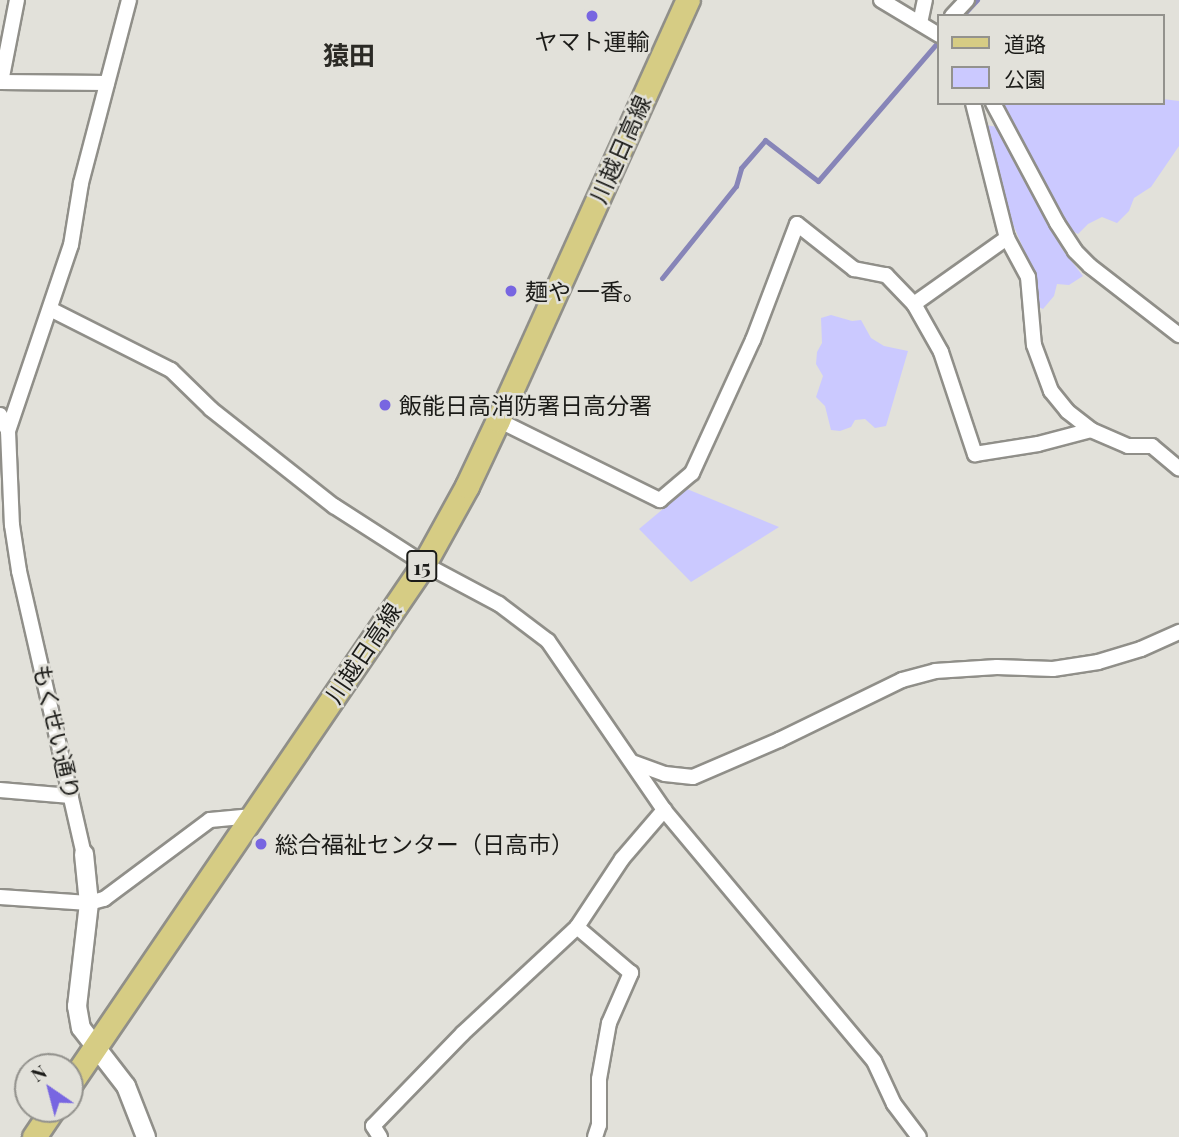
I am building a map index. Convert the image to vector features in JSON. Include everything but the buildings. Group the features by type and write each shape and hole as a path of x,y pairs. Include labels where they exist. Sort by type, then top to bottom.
{"main road":[{"name":"川越日高線","path":"84,1064 424,564 467,486 498,420 688,0"}],"street":[{"path":"17,0 0,82 107,83"},
{"path":"8,431 71,245 81,183 130,0"},
{"path":"881,0 937,32"},
{"path":"920,23 925,0"},
{"path":"954,14 967,0"},
{"path":"974,105 1007,238 1028,277 1034,345 1051,391 1067,411 1091,430 1128,446 1152,446 1179,469"},
{"path":"994,105 1057,223 1075,251 1090,266 1179,335"},
{"path":"498,420 660,500 692,473 753,340 797,224 854,269 886,275 914,304 941,352 975,454 1038,444 1091,430"},
{"path":"914,304 1007,238"},
{"path":"50,309 171,370 211,410 334,506 424,564 499,604 548,641 664,810 874,1061 894,1104 919,1137"},
{"name":"もくせい通り","path":"0,415 8,431 5,486 19,571 84,854 89,903 77,1006 81,1028 94,1049 108,1061 126,1086 146,1137"},
{"path":"632,762 665,774 693,777 779,740 902,680 935,671 997,667 1053,669 1098,662 1141,649 1179,632"},
{"path":"0,790 71,796"},
{"path":"380,1137 373,1126 463,1033 577,927 622,859 664,810"},
{"path":"0,897 89,903 104,899 210,820 253,816"},
{"path":"577,927 631,973 609,1023 599,1079 599,1125 595,1137"}],"green space":[{"path":"1165,99 1179,101 1179,146 1151,187 1134,198 1129,211 1117,223 1102,217 1088,224 1078,234 1069,229 1049,201 1035,164 1002,105 1165,105"},
{"path":"986,125 997,127 1062,249 1083,276 1069,285 1057,284 1054,296 1043,309 1034,305 1037,280 1005,206"},
{"path":"831,315 852,321 861,320 871,338 884,346 908,351 886,426 875,428 865,419 855,420 851,427 840,431 831,430 825,406 816,397 823,376 816,364 817,352 822,343 821,318"},
{"path":"687,489 779,527 691,582 639,529"}],"waterway":[{"path":"964,14 977,0"},
{"path":"662,278 736,186 741,168 765,140 818,181 937,43"}],"place":[{"name":"ヤマト運輸","path":"592,16"},
{"name":"麺や 一香。","path":"511,291"},
{"name":"飯能日高消防署日高分署","path":"385,405"},
{"name":"総合福祉センター（日高市）","path":"261,844"}],"district":[{"name":"猿田","path":"349,55"}]}
